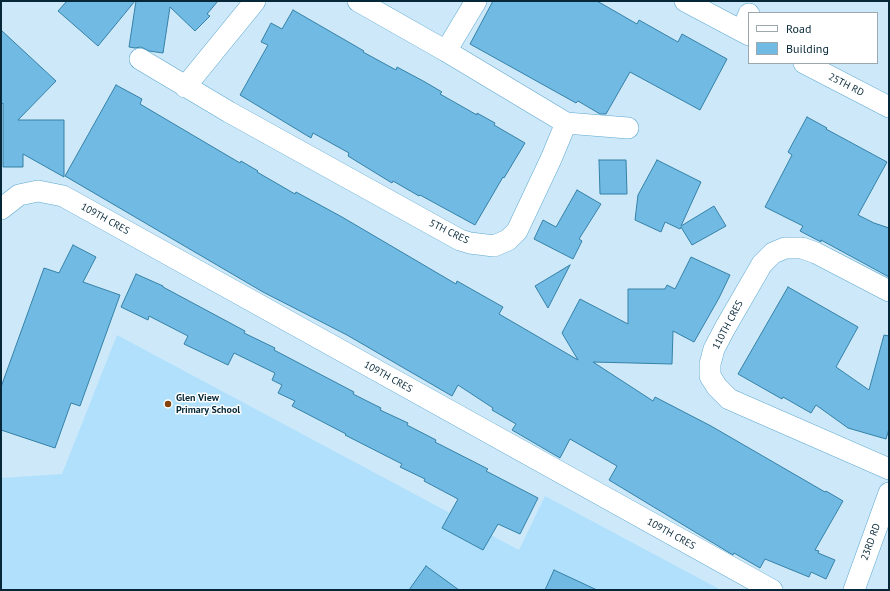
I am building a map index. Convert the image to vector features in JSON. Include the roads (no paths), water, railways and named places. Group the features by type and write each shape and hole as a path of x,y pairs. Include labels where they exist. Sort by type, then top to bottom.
{"street":[{"path":"184,87 255,1"},
{"path":"358,1 446,51 566,123 628,128"},
{"path":"446,51 476,1"},
{"path":"685,1 747,23"},
{"path":"750,12 754,1"},
{"name":"5TH CRES","path":"140,59 184,87 460,240 470,243 494,246 508,240 517,231 551,159 566,123"},
{"name":"25TH RD","path":"806,64 889,107"},
{"name":"109TH CRES","path":"1,208 19,195 38,191 63,196 772,590"},
{"name":"110TH CRES","path":"889,290 816,253 802,248 785,248 773,254 762,264 714,349 710,364 710,376 717,388 729,398 889,469"},
{"name":"23RD RD","path":"854,590 889,493"}],"place":[{"name":"Glen View Primary School","path":"168,404"}]}
